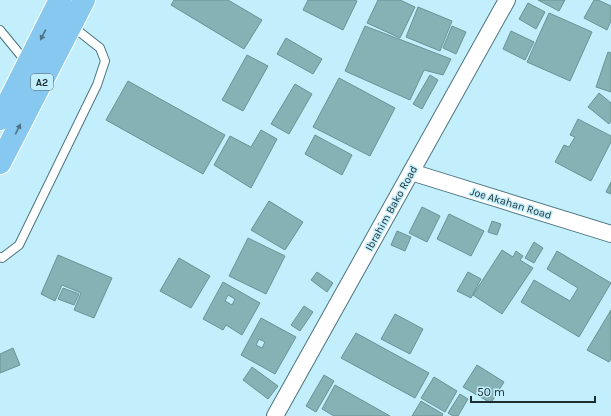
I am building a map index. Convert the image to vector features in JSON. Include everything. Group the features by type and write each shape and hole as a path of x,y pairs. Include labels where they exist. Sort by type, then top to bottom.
{"highway":[{"name":"A2","path":"0,119 60,0"},
{"name":"A2","path":"0,163 84,0"}],"street":[{"name":"Ibrahim Bako Road","path":"275,416 507,0"},
{"name":"Joe Akahan Road","path":"411,172 611,234"}],"lane":[{"path":"0,257 2,258 19,245 98,85 105,61 100,48 71,25"},
{"path":"0,30 28,64"}],"building":[{"path":"174,0 228,0 262,20 244,49 171,5"},
{"path":"308,0 357,1 343,30 303,10"},
{"path":"378,0 400,0 415,7 400,38 367,23"},
{"path":"538,0 565,0 559,11"},
{"path":"594,0 598,0 611,6 611,21 607,30 584,18"},
{"path":"528,3 545,12 536,29 519,19"},
{"path":"418,7 452,21 440,51 406,37"},
{"path":"549,13 592,32 570,81 527,62"},
{"path":"365,26 451,59 443,75 424,70 410,100 345,71"},
{"path":"452,26 466,32 456,54 443,48"},
{"path":"511,31 534,42 525,60 503,49"},
{"path":"286,38 322,59 313,74 277,54"},
{"path":"608,52 611,53 611,92 596,87"},
{"path":"247,55 268,66 243,111 222,100"},
{"path":"430,75 438,80 422,109 413,104"},
{"path":"339,78 395,108 370,156 313,127"},
{"path":"128,81 225,135 203,174 106,120"},
{"path":"295,84 312,94 289,134 271,124"},
{"path":"599,93 611,103 611,121 609,124 588,107"},
{"path":"578,119 611,136 611,142 591,181 555,162 564,145 569,147 575,137 570,135"},
{"path":"261,130 277,139 251,188 214,165 230,136 251,147"},
{"path":"315,135 352,155 342,175 305,154"},
{"path":"611,182 611,194 606,192"},
{"path":"269,201 303,222 285,250 251,230"},
{"path":"422,207 440,216 427,242 409,233"},
{"path":"449,214 484,231 471,256 437,239"},
{"path":"492,221 501,224 497,235 488,232"},
{"path":"397,231 411,237 405,251 391,245"},
{"path":"248,238 285,256 266,294 229,276"},
{"path":"534,242 543,248 534,263 525,258"},
{"path":"502,250 513,257 516,251 523,256 520,260 533,268 502,314 473,295"},
{"path":"557,251 611,283 579,337 521,302 534,280 570,301 578,288 547,269"},
{"path":"58,255 112,278 94,318 74,310 81,293 62,285 55,301 41,294"},
{"path":"179,258 210,276 191,308 160,291"},
{"path":"317,272 333,283 327,292 311,280"},
{"path":"468,272 481,279 471,298 457,291"},
{"path":"223,282 260,303 242,335 226,325 223,330 203,319","holes":["228,295 235,299 232,305 225,301"]},
{"path":"63,288 79,294 74,305 58,299"},
{"path":"304,306 313,312 300,331 291,325"},
{"path":"611,310 611,359 609,362 587,350"},
{"path":"395,314 423,329 410,354 381,339"},
{"path":"261,318 296,337 275,374 241,355","holes":["259,339 265,342 262,348 256,345"]},
{"path":"356,333 429,373 415,398 341,358"},
{"path":"13,348 20,365 0,373 0,354"},
{"path":"477,365 504,382 491,403 463,387"},
{"path":"252,367 278,386 268,399 243,380"},
{"path":"324,375 334,381 316,412 306,406"},
{"path":"434,377 457,391 445,412 421,398"},
{"path":"335,385 390,416 334,416 322,409"},
{"path":"460,394 468,399 458,416 453,416 448,413"},
{"path":"421,401 443,414 442,416 412,416"}]}
